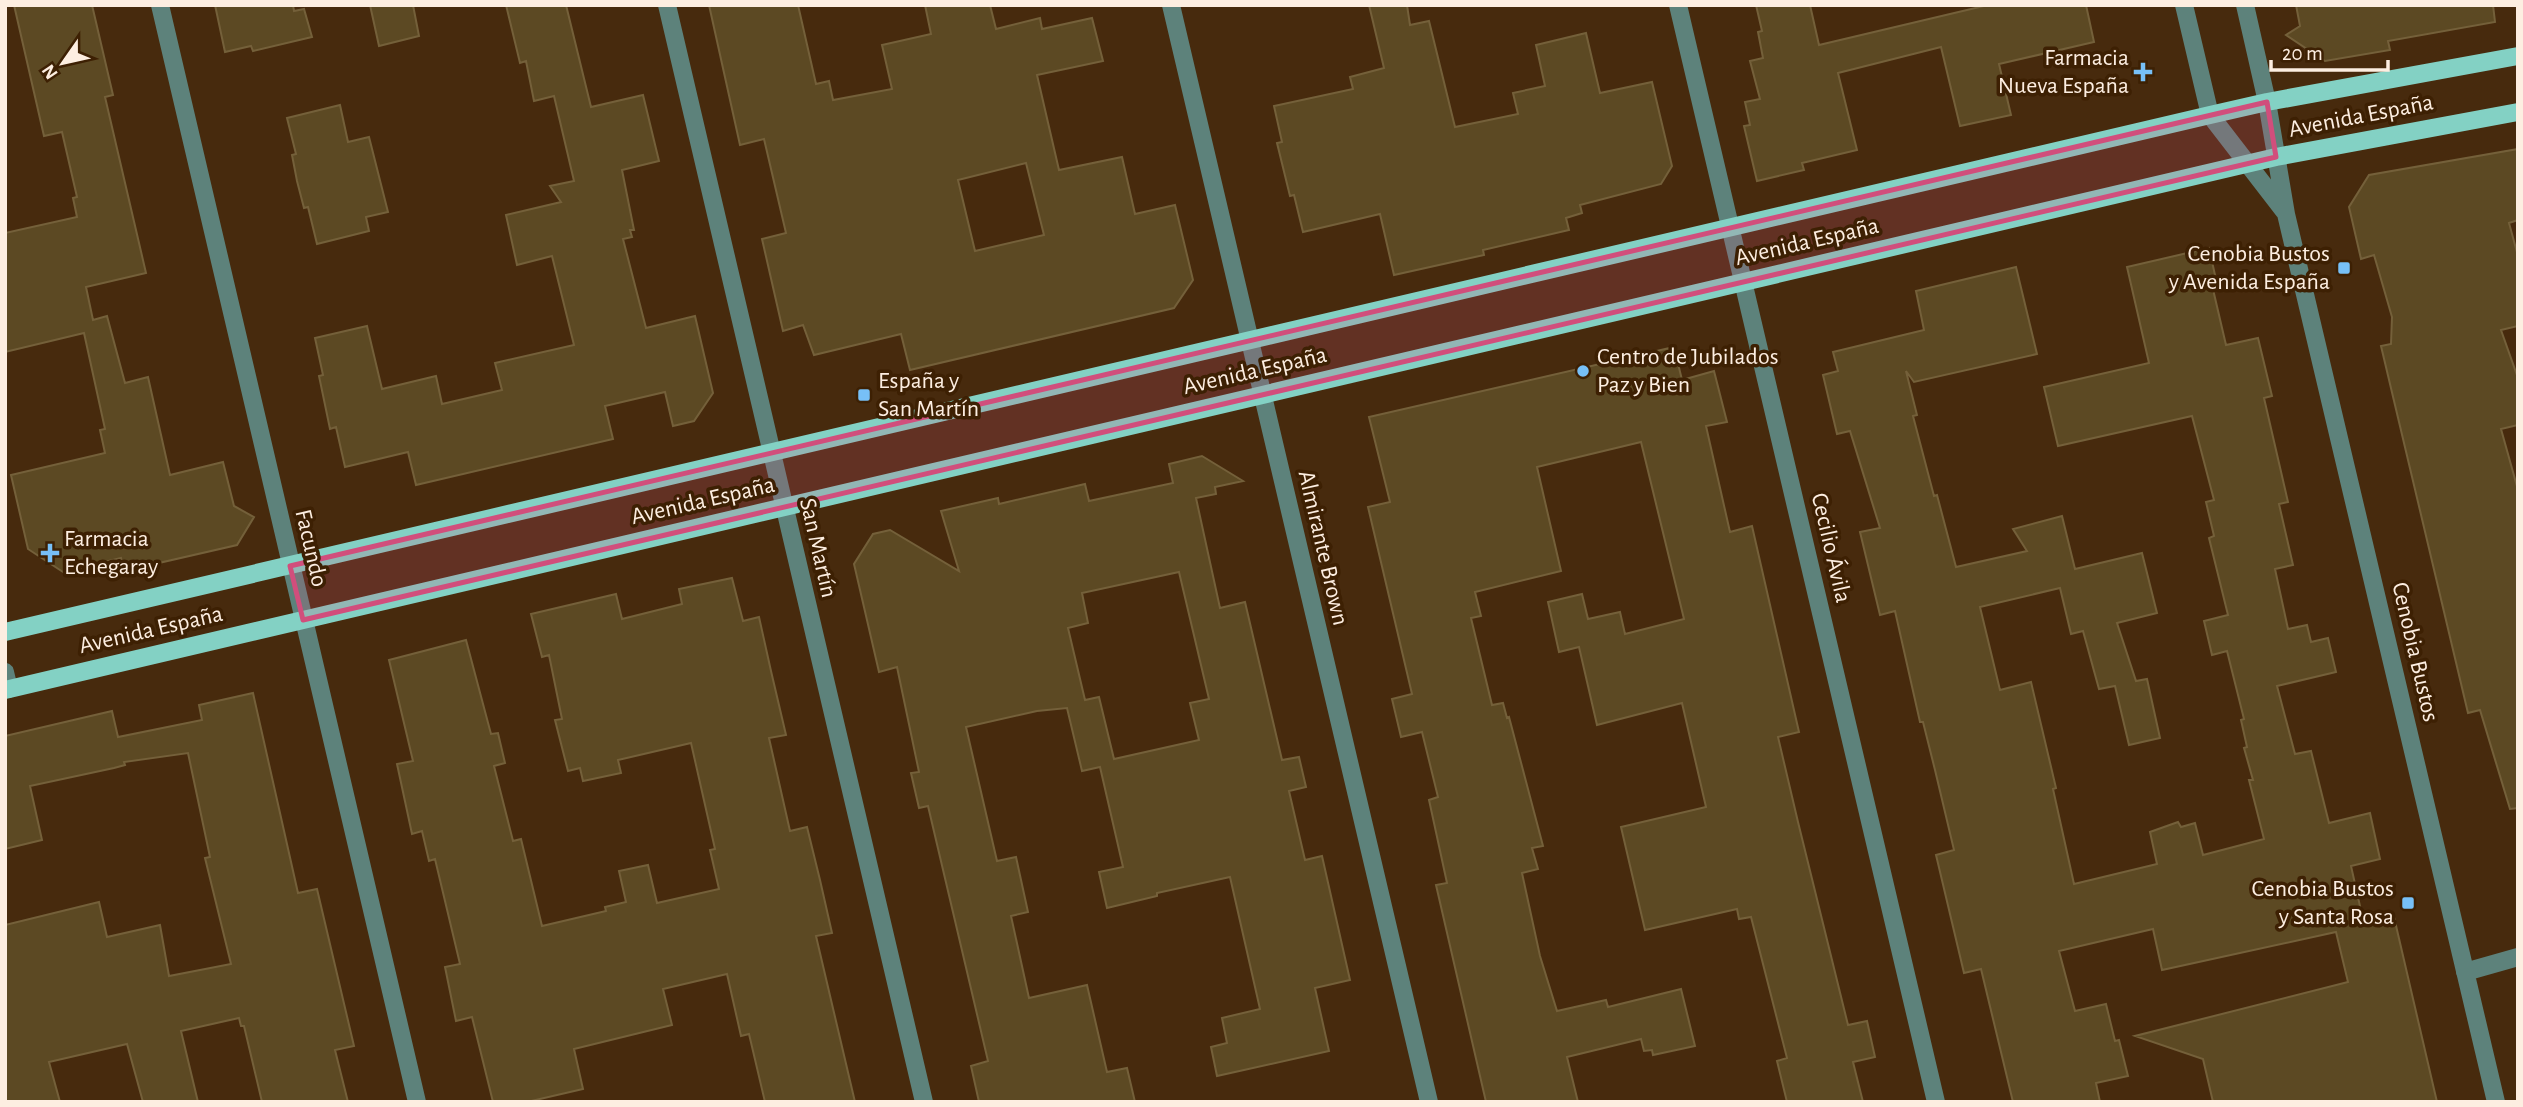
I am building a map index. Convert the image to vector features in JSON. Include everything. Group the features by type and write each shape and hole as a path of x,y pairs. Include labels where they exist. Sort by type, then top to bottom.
{"main road":[{"name":"Avenida España","path":"5,632 2210,115 2518,56"},
{"name":"Avenida España","path":"7,683 303,620 2276,157 2518,112"}],"street":[{"name":"Facundo","path":"160,5 416,1102"},
{"name":"San Martín","path":"667,5 924,1102"},
{"name":"Almirante Brown","path":"1171,5 1429,1102"},
{"name":"Cecilio Ávila","path":"1678,5 1936,1102"},
{"name":"Cenobia Bustos","path":"2185,5 2210,115 2286,214"},
{"name":"Cenobia Bustos","path":"2245,5 2267,102 2286,214 2496,1102"},
{"path":"2465,971 2518,957"}],"highlighted area":[{"path":"2267,102 2276,157 303,620 290,566"}],"building":[{"path":"14,5 92,5 113,95 105,97 146,273 86,287 93,320 107,316 125,383 148,377 170,475 223,462 234,506 254,517 237,545 124,571 121,558 63,572 28,549 11,475 105,453 100,430 105,429 84,333 5,352 5,233 77,217 73,198 77,197 62,132 44,136"},
{"path":"215,5 293,5 294,11 304,9 312,37 253,51 251,46 225,52"},
{"path":"370,5 413,5 419,36 379,46"},
{"path":"506,5 566,5 591,107 643,95 659,161 622,170 634,230 630,230 632,237 623,239 646,328 695,316 713,393 694,421 673,426 665,392 605,406 613,439 416,485 408,452 345,467 336,427 330,429 319,376 323,375 315,338 367,326 382,389 436,376 442,404 502,390 495,363 574,345 552,256 517,265 506,215 561,202 550,186 574,181 554,96 534,101 526,61 520,63"},
{"path":"709,5 798,5 816,84 829,81 833,100 892,89 882,45 931,34 925,5 990,5 996,29 1040,18 1042,29 1092,18 1103,61 1037,75 1059,170 1122,157 1135,214 1175,205 1193,280 1174,308 910,370 901,334 814,355 803,325 783,331 762,239 786,233 764,139 740,145","holes":["1026,163 1044,235 975,251 958,180"]},
{"path":"1369,5 1407,5 1410,25 1429,21 1455,127 1518,114 1513,93 1545,86 1536,45 1586,33 1600,93 1652,82 1672,166 1661,184 1580,205 1582,213 1566,218 1569,230 1483,250 1484,255 1394,275 1380,214 1303,232 1294,195 1290,196 1277,143 1282,142 1274,106 1353,89 1350,77 1384,68"},
{"path":"1756,5 1810,5 1819,45 1988,5 2086,5 2094,42 1999,64 2011,115 1960,126 1941,47 1838,73 1857,150 1802,163 1804,170 1757,181 1744,126 1750,125 1745,102 1760,99 1750,61 1763,58 1758,32 1762,31"},
{"path":"2296,5 2493,5 2495,22 2388,41 2390,50 2325,61 2286,35 2300,26"},
{"path":"340,105 348,142 369,137 388,212 366,217 369,231 317,244 308,207 304,208 297,181 292,155 296,154 287,118"},
{"path":"2518,149 2518,220 2509,223 2518,256 2518,326 2501,330 2518,378 2518,425 2501,429 2518,490 2518,808 2510,809 2480,710 2468,713 2381,346 2391,344 2392,317 2374,255 2361,259 2349,207 2369,175"},
{"path":"2209,248 2217,284 2212,285 2226,345 2258,338 2272,396 2264,398 2288,502 2279,504 2293,565 2275,569 2288,629 2307,625 2311,642 2328,638 2336,672 2277,686 2295,754 2311,751 2329,823 2370,813 2380,859 2351,866 2364,924 2394,917 2437,1102 2213,1102 2203,1059 2135,1036 2348,982 2336,932 2162,970 2153,929 2059,951 2075,1011 2106,1004 2115,1041 2119,1040 2128,1076 2096,1083 2100,1102 2013,1102 1981,969 1964,973 1936,855 1954,850 1923,722 1920,722 1895,611 1880,615 1860,532 1880,528 1850,431 1837,434 1823,375 1838,371 1833,352 1924,330 1916,291 2016,267 2037,354 1914,382 1906,371 1917,415 1913,416 1956,567 2027,551 2013,529 2062,516 2075,569 2142,553 2157,613 2117,623 2136,681 2147,679 2160,738 2129,745 2115,686 2099,689 2083,631 2071,634 2060,588 1980,607 2000,690 2031,682 2056,788 2053,789 2074,884 2157,864 2150,832 2178,822 2181,827 2195,823 2203,855 2264,839 2249,780 2253,780 2244,748 2247,747 2241,720 2244,719 2227,651 2212,655 2204,621 2228,615 2209,538 2214,536 2206,502 2214,500 2192,416 2058,446 2044,387 2149,363 2127,267"},
{"path":"1674,347 1682,380 1714,371 1727,422 1706,426 1730,532 1752,526 1799,732 1778,737 1848,1025 1867,1021 1875,1057 1853,1062 1863,1102 1787,1102 1777,1061 1787,1058 1751,917 1739,919 1737,909 1645,930 1621,827 1706,807 1682,703 1597,725 1579,647 1559,652 1548,602 1582,594 1588,619 1620,612 1625,634 1684,619 1641,442 1537,467 1561,571 1475,592 1481,616 1471,618 1492,705 1503,703 1507,718 1509,717 1543,846 1532,848 1538,869 1522,873 1540,956 1557,1011 1606,1000 1608,1007 1681,989 1695,1046 1653,1055 1652,1050 1644,1051 1641,1039 1567,1057 1578,1102 1486,1102 1436,885 1447,883 1429,800 1438,797 1422,732 1401,737 1392,699 1412,694 1368,507 1390,502 1369,417"},
{"path":"1202,456 1243,481 1215,487 1216,494 1196,498 1220,608 1245,602 1282,760 1299,757 1306,787 1289,791 1305,860 1322,856 1350,980 1315,988 1329,1051 1217,1076 1211,1047 1227,1043 1222,1018 1260,1009 1230,877 1157,893 1157,896 1107,908 1099,872 1123,867 1100,767 1082,771 1067,708 1037,711 966,727 997,861 1016,857 1028,912 1011,916 1029,998 1087,985 1107,1072 1127,1068 1135,1102 979,1102 971,1066 988,1061 928,806 919,808 911,773 919,772 897,667 879,672 854,564 873,534 890,530 959,571 941,511 998,498 999,504 1085,484 1089,501 1173,483 1169,464","holes":["1179,572 1209,699 1190,703 1199,740 1114,759 1099,697 1085,700 1068,628 1088,623 1082,593"]},
{"path":"732,578 743,621 759,617 786,735 769,738 790,831 807,827 820,880 832,933 816,936 855,1102 765,1102 749,1034 741,1036 727,974 663,989 672,1025 574,1049 583,1089 527,1102 493,1102 472,1017 456,1021 445,967 460,964 435,859 429,861 422,831 412,834 397,764 413,761 389,660 466,640 491,734 498,733 505,763 494,766 513,841 521,839 542,926 606,911 605,907 626,902 619,871 648,865 657,903 719,889 710,850 715,849 691,743 618,760 621,773 583,781 580,768 568,771 555,720 562,719 549,655 542,657 531,614 616,594 622,619 682,604 679,589"},
{"path":"253,693 298,893 317,889 354,1046 335,1050 348,1102 262,1102 244,1026 241,1026 239,1018 181,1031 198,1102 143,1102 127,1044 49,1062 60,1102 5,1102 5,925 99,902 107,937 160,925 169,976 231,964 205,858 210,857 188,753 124,762 125,765 114,768 30,786 42,840 5,849 5,736 112,711 118,737 202,720 199,705"}],"place":[{"name":"Farmacia Nueva España","path":"2143,72"},
{"name":"Cenobia Bustos y Avenida España","path":"2344,268"},
{"name":"Centro de Jubilados Paz y Bien","path":"1583,371"},
{"name":"España y San Martín","path":"864,395"},
{"name":"Farmacia Echegaray","path":"50,553"},
{"name":"Cenobia Bustos y Santa Rosa","path":"2408,903"}]}
